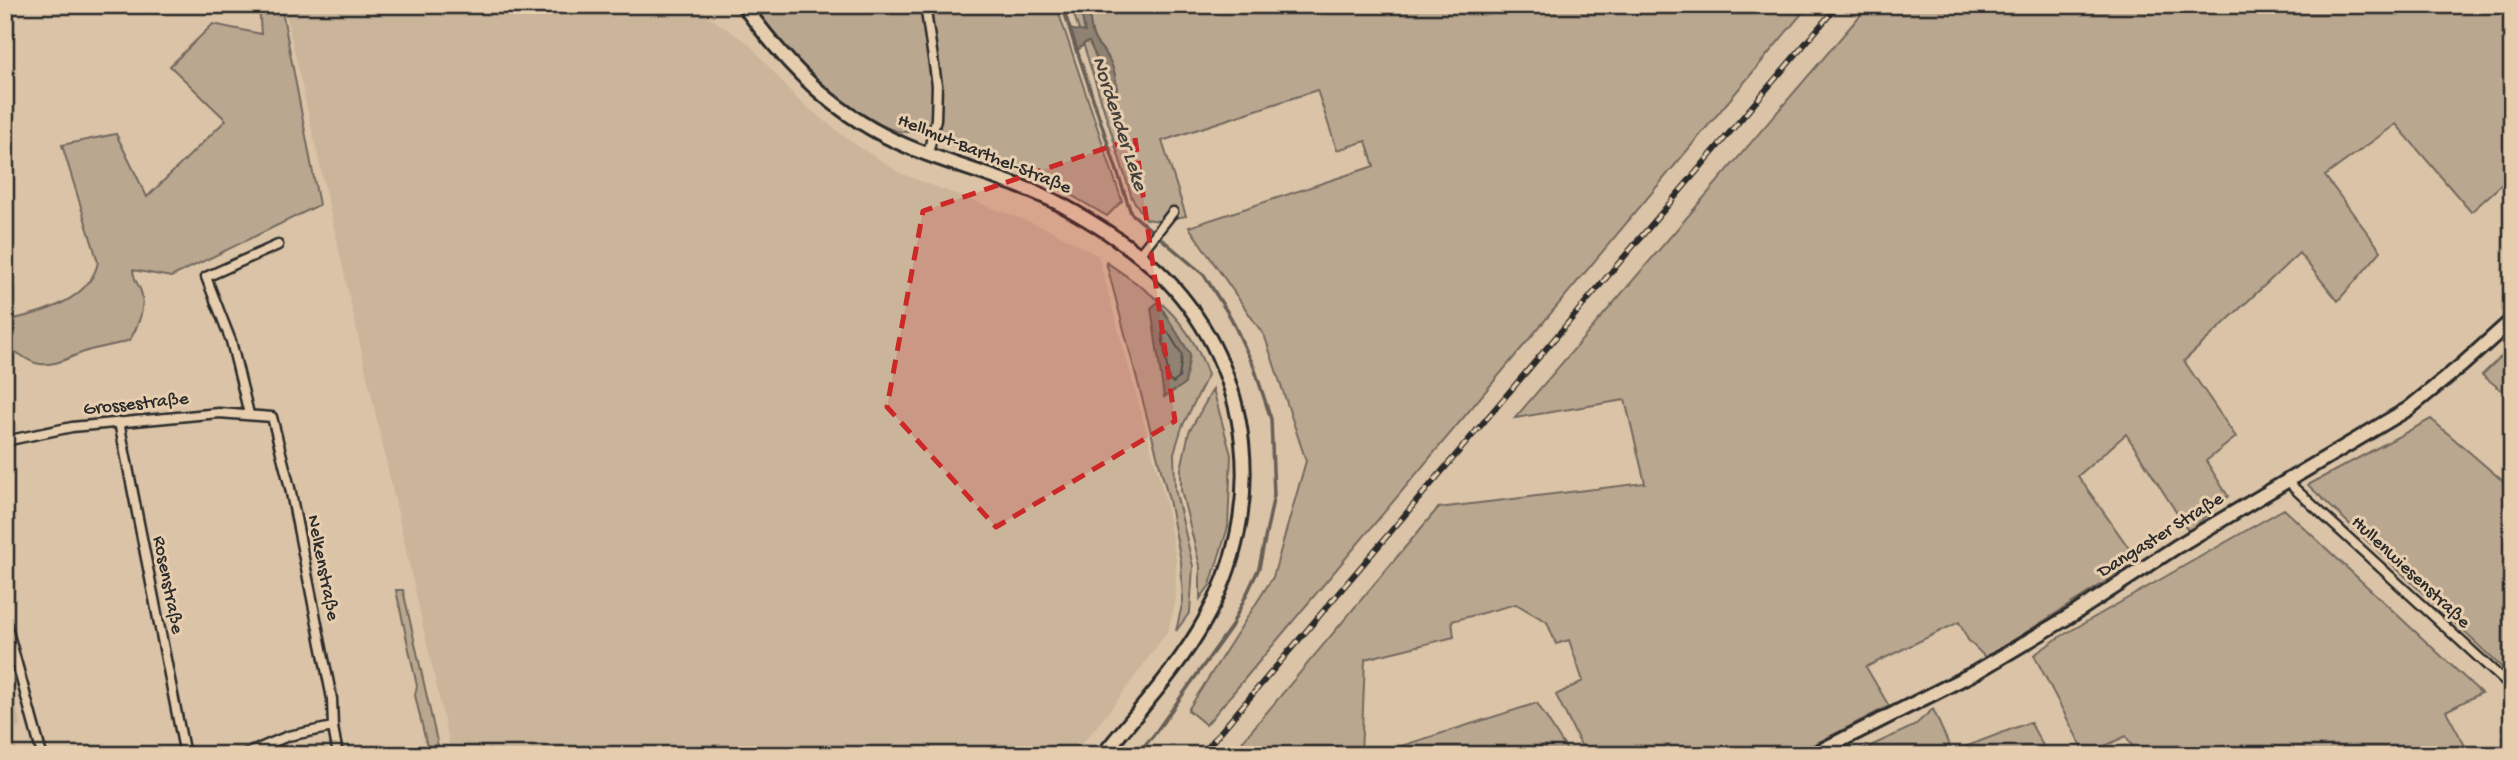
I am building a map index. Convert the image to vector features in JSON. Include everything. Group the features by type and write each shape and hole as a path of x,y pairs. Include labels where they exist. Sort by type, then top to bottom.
{"street":[{"name":"Hellmut-Barthel-Straße","path":"743,5 804,79 848,116 874,131 928,154 1060,204 1121,242 1164,278 1188,306 1218,355 1237,408 1244,464 1240,530 1231,561 1204,622 1170,671 1103,755"},
{"path":"925,5 937,85 936,118 928,154"},
{"path":"1138,256 1173,212"},
{"path":"249,414 231,341 206,277 278,245"},
{"name":"Dangaster Straße","path":"1812,755 1999,659 2289,479 2408,409 2512,320"},
{"name":"Grossestraße","path":"5,441 60,429 219,413 272,417"},
{"name":"Nelkenstraße","path":"272,417 290,488 332,699 338,755"},
{"name":"Rosenstraße","path":"119,422 185,755"},
{"name":"Hullenwiesenstraße","path":"2289,479 2294,488 2512,688"},
{"path":"5,620 42,755"},
{"path":"243,755 288,736 333,727"}],"highlighted area":[{"path":"1135,138 1175,421 996,527 887,407 923,211"}],"shaded area":[{"path":"259,5 281,5 319,205 171,277 133,270 143,302 140,320 130,340 46,364 35,363 5,348 5,321 47,310 74,296 85,287 98,262 62,145 116,134 147,197 226,120 170,66 213,24 261,34"},
{"path":"284,5 701,5 709,17 749,44 797,99 850,141 902,174 1053,231 1098,256 1165,499 1176,559 1176,599 1168,631 1114,705 1073,755 452,755"},
{"path":"752,5 1056,5 1122,201 1107,216 1050,183 915,131 901,132 868,118 832,93 803,67 782,45"},
{"path":"1071,5 1080,5 1085,33 1098,61 1113,113 1117,100 1115,77 1108,57 1092,35 1090,5 1809,5 1206,725 1188,710 1273,577 1306,461 1265,337 1189,227 1374,166 1366,141 1337,150 1317,90 1162,141 1186,216 1159,221 1146,219 1132,198"},
{"path":"1869,5 2512,5 2512,175 2471,212 2396,124 2325,176 2381,251 2338,301 2299,253 2184,361 2236,437 2206,461 2228,496 2189,532 2126,434 2078,476 2138,561 1986,658 1968,640 1959,622 1866,667 1889,706 1794,755 1586,755 1556,695 1583,681 1569,640 1556,644 1547,622 1516,604 1452,621 1454,637 1365,659 1361,755 1231,755 1438,508 1645,483 1625,400 1515,418"},
{"path":"1106,262 1154,297 1180,323 1191,338 1208,375 1182,427 1174,453 1175,489 1193,566 1190,612 1176,631 1183,601 1181,561 1169,500"},
{"path":"2512,346 2512,398 2482,375"},
{"path":"1213,389 1231,455 1228,527 1210,585 1200,599 1200,566 1181,490 1181,469 1189,432"},
{"path":"2431,419 2512,489 2512,677 2308,485"},
{"path":"2284,509 2481,693 2446,711 2470,755 2138,755 2126,736 2086,755 2034,655 2058,638"},
{"path":"396,590 403,590 440,755 429,755"},
{"path":"5,663 21,727 5,731"},
{"path":"1537,703 1570,755 1373,755"},
{"path":"1933,709 1952,752 2030,722 2048,755 1851,755 1914,726"}],"water":[{"path":"1080,5 1090,5 1092,34 1113,69 1117,92 1112,114 1098,61 1089,42 1076,52 1069,29 1085,32"},
{"path":"1158,302 1190,354 1185,384 1164,397 1151,308"}],"waterway":[{"name":"Nordender Leke","path":"1062,5 1131,213 1204,275 1231,318 1254,367 1271,419 1274,495 1259,568 1231,627 1153,736 1136,755"}],"railway":[{"path":"1201,755 1838,5"}]}
